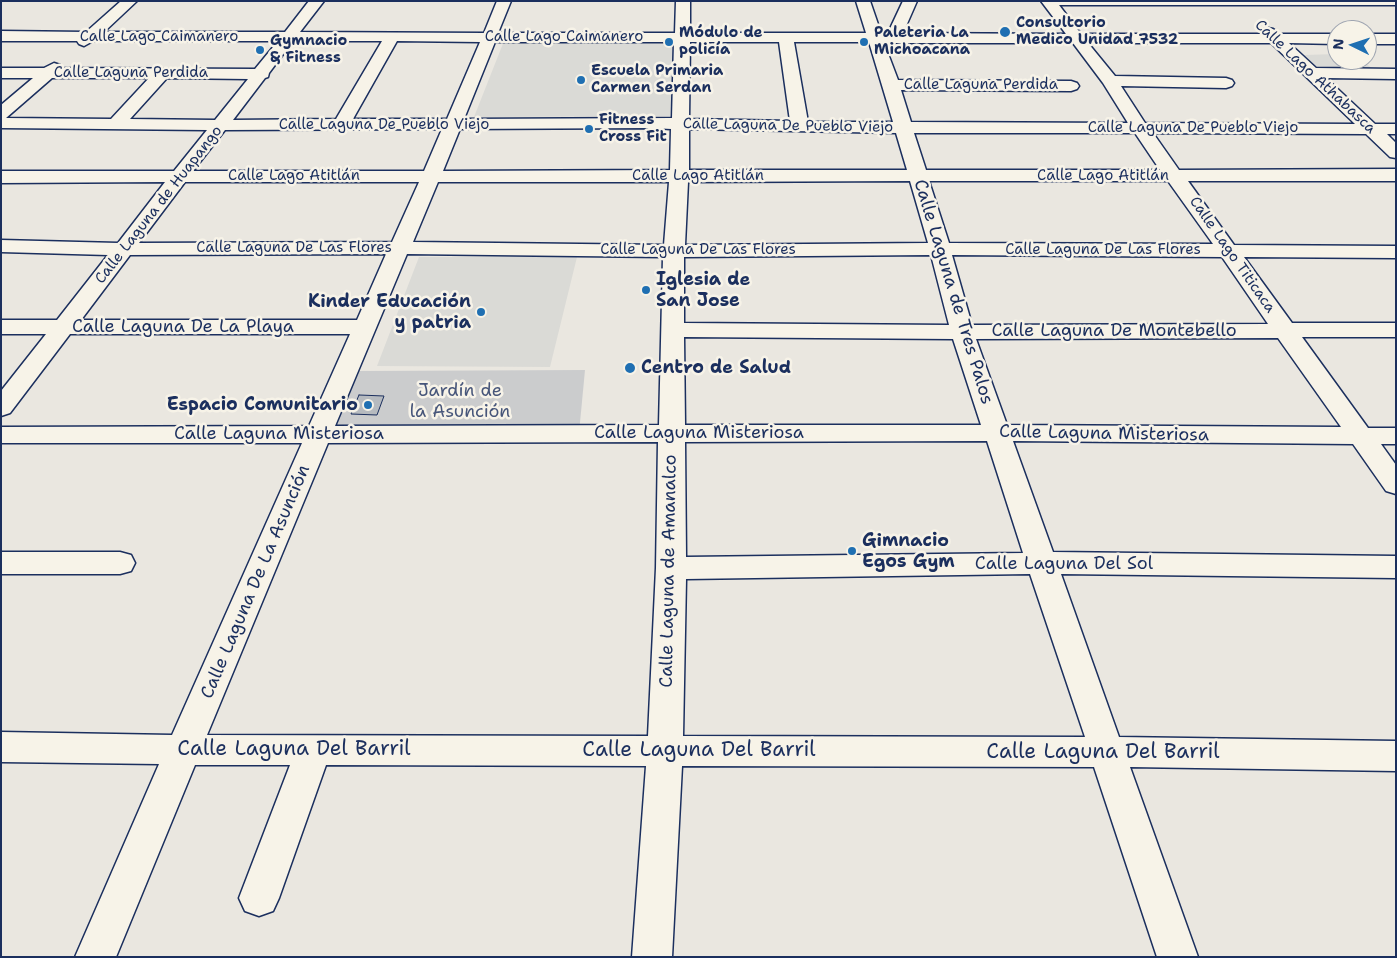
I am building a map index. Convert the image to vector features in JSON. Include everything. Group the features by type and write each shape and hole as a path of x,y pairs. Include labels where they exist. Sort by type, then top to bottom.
{"street":[{"path":"76,49 130,1"},
{"name":"Calle Laguna de Huapango","path":"1,408 317,1"},
{"name":"Calle Laguna De La Asunción","path":"95,957 491,37 504,1"},
{"name":"Calle Laguna de Amanalco","path":"652,957 665,752 671,568 672,330 674,251 680,176 683,1"},
{"name":"Calle Laguna de Tres Palos","path":"863,1 885,38 891,85 940,249 962,332 1178,957"},
{"path":"885,38 910,1"},
{"name":"Calle Lago Titicaca","path":"1048,1 1110,81 1139,127 1396,485"},
{"path":"1054,1 1396,1"},
{"name":"Calle Lago Athabasca","path":"1235,2 1396,153"},
{"name":"Calle Lago Caimanero","path":"1,36 1327,39"},
{"path":"341,125 392,37"},
{"path":"786,38 800,127"},
{"path":"1377,39 1396,39"},
{"path":"1,114 63,61"},
{"name":"Calle Laguna Perdida","path":"1,73 262,74"},
{"path":"1312,73 1396,74"},
{"path":"115,125 162,74"},
{"path":"1110,81 1226,83"},
{"name":"Calle Laguna Perdida","path":"891,85 1071,86"},
{"name":"Calle Laguna De Pueblo Viejo","path":"1,123 220,126 680,124 800,127 1396,129"},
{"name":"Calle Lago Atitlán","path":"1,177 1396,175"},
{"name":"Calle Laguna De Las Flores","path":"1,246 125,249 400,248 674,251 940,249 1396,252"},
{"name":"Calle Laguna De La Playa","path":"1,327 365,327"},
{"name":"Calle Laguna De Montebello","path":"672,330 962,332 1396,330"},
{"name":"Calle Laguna Misteriosa","path":"1,435 671,432 1396,436"},
{"path":"1,563 120,563"},
{"name":"Calle Laguna Del Sol","path":"671,568 1043,563 1396,566"},
{"name":"Calle Laguna Del Barril","path":"1,747 185,750 1108,752 1396,756"},
{"path":"259,898 314,749"}],"shaded area":[{"name":"Escuela Primaria Carmen Serdan","path":"504,41 676,41 670,116 474,117"},
{"path":"1327,54 1327,70 1374,70 1377,72 1321,71 1304,55"},
{"name":"Kinder Educación y patria","path":"419,257 577,257 550,367 377,366"}],"green space":[{"name":"Jardín de la Asunción","path":"585,370 579,433 403,433 336,426 359,371"}],"building":[{"name":"Espacio Comunitario","path":"359,395 384,396 377,415 351,414"}],"place":[{"name":"Consultorio Medico Unidad 7532","path":"1005,32"},
{"name":"Módulo de policía","path":"669,42"},
{"name":"Paleteria La Michoacana","path":"864,42"},
{"name":"Gymnacio & Fitness","path":"260,50"},
{"name":"Escuela Primaria Carmen Serdan","path":"581,80"},
{"name":"Fitness Cross Fit","path":"589,129"},
{"name":"Iglesia de San Jose","path":"646,290"},
{"name":"Kinder Educación y patria","path":"481,312"},
{"name":"Centro de Salud","path":"630,368"},
{"name":"Espacio Comunitario","path":"368,405"},
{"name":"Gimnacio Egos Gym","path":"852,551"}]}
